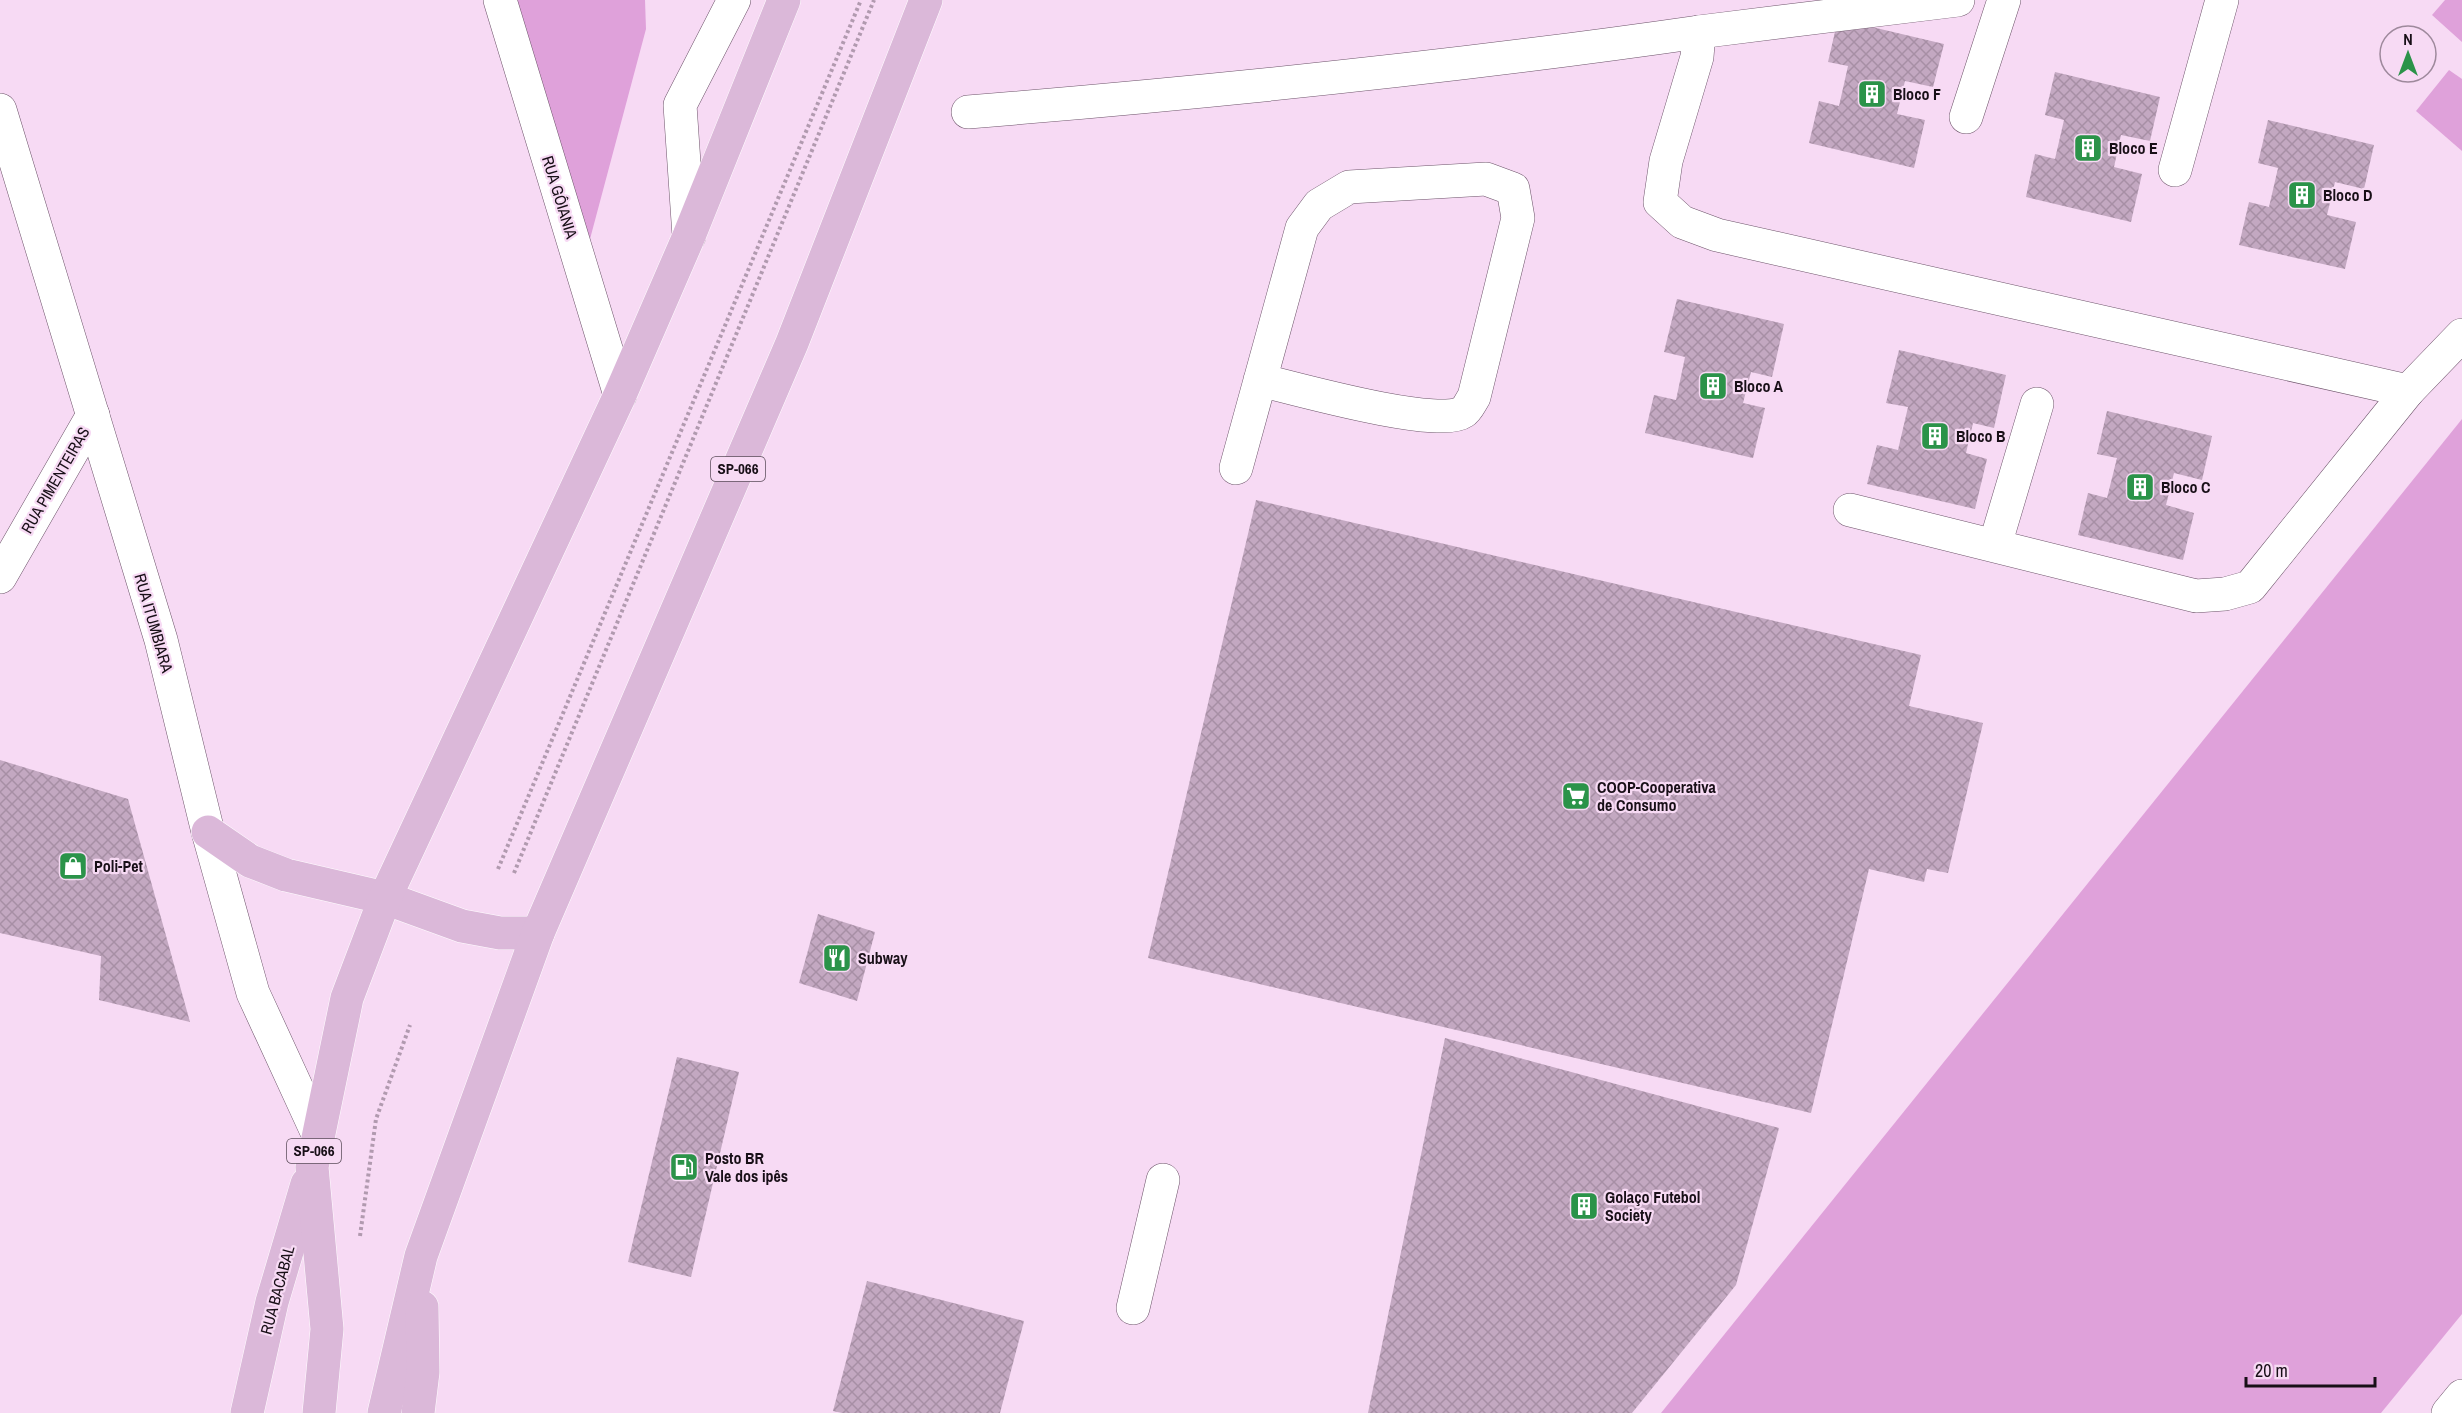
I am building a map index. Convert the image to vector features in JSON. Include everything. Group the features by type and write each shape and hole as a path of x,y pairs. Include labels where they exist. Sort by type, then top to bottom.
{"main road":[{"name":"SP-066","path":"319,1413 327,1329 312,1167 317,1132 347,998 386,898 620,395 689,236 784,0"},
{"name":"SP-066","path":"384,1413 421,1256 538,933 792,343 926,0"},
{"path":"207,832 250,861 277,872 386,898 462,926 500,933 538,933"},
{"name":"RUA BACABAL","path":"247,1413 272,1302 312,1167"},
{"path":"418,1413 423,1372 421,1256"}],"street":[{"name":"RUA GÔIANIA","path":"500,0 620,395"},
{"path":"689,236 680,105 734,0"},
{"path":"968,112 1153,97 1514,58 1958,0"},
{"path":"1966,117 2004,0"},
{"path":"2175,170 2222,0"},
{"path":"1699,33 1697,57 1666,161 1660,202 1682,222 1717,235 2408,391"},
{"name":"RUA ITUMBIARA","path":"0,110 161,640 207,832 253,993 317,1132"},
{"path":"1236,468 1260,380 1302,228 1319,205 1349,187 1486,179 1513,189 1518,218 1474,397 1463,412 1448,416 1367,408 1260,380"},
{"path":"1850,510 2196,596 2225,594 2250,587 2408,391 2462,335"},
{"path":"1995,545 2037,404"},
{"name":"RUA PIMENTEIRAS","path":"0,576 93,415"},
{"path":"1133,1308 1163,1180"},
{"path":"2448,1413 2462,1396"}],"path":[{"path":"498,868 861,0"},
{"path":"514,873 873,0"}],"shaded area":[{"path":"514,0 645,0 646,29 590,239"},
{"path":"2445,0 2462,0 2462,42 2432,15"},
{"path":"2449,70 2462,79 2462,151 2416,111"},
{"path":"2462,419 2462,1314 2381,1413 1661,1413"}],"building":[{"name":"Bloco F","path":"1838,19 1944,44 1933,87 1905,81 1897,114 1925,120 1914,168 1809,143 1819,101 1839,106 1848,66 1828,62"},
{"name":"Bloco E","path":"2055,72 2160,97 2150,141 2121,135 2114,167 2142,174 2131,222 2026,197 2035,154 2055,159 2064,120 2045,115"},
{"name":"Bloco D","path":"2268,120 2374,145 2364,189 2335,182 2327,215 2356,222 2345,269 2239,245 2249,202 2269,207 2278,168 2258,163"},
{"name":"Bloco A","path":"1677,299 1784,324 1772,377 1751,372 1743,403 1765,408 1753,458 1645,433 1654,395 1676,400 1685,357 1664,352"},
{"name":"Bloco B","path":"1899,350 2006,375 1994,428 1973,423 1966,453 1987,459 1975,509 1867,484 1877,445 1898,450 1908,407 1886,403"},
{"name":"Bloco C","path":"2107,411 2212,436 2202,480 2174,473 2166,505 2194,513 2183,560 2078,535 2088,493 2107,498 2117,458 2097,454"},
{"name":"COOP-Cooperativa de Consumo","path":"1256,500 1921,655 1909,706 1983,723 1948,873 1927,869 1924,882 1869,869 1811,1113 1148,958"},
{"name":"Poli-Pet","path":"0,760 128,799 190,1022 99,1000 101,956 0,933"},
{"name":"Subway","path":"818,914 875,932 857,1001 799,983"},
{"name":"Golaço Futebol Society","path":"1445,1038 1779,1128 1736,1285 1632,1413 1368,1413"},
{"name":"Posto BR Vale dos ipês","path":"677,1057 739,1072 691,1277 628,1262"},
{"path":"867,1281 1024,1321 1000,1413 842,1413 833,1411"}],"place":[{"name":"Bloco F","path":"1872,94"},
{"name":"Bloco E","path":"2088,148"},
{"name":"Bloco D","path":"2302,195"},
{"name":"Bloco A","path":"1713,386"},
{"name":"Bloco B","path":"1935,436"},
{"name":"Bloco C","path":"2140,487"},
{"name":"COOP-Cooperativa de Consumo","path":"1576,796"},
{"name":"Poli-Pet","path":"73,866"},
{"name":"Subway","path":"837,958"},
{"name":"Posto BR Vale dos ipês","path":"684,1167"},
{"name":"Golaço Futebol Society","path":"1584,1206"}]}
